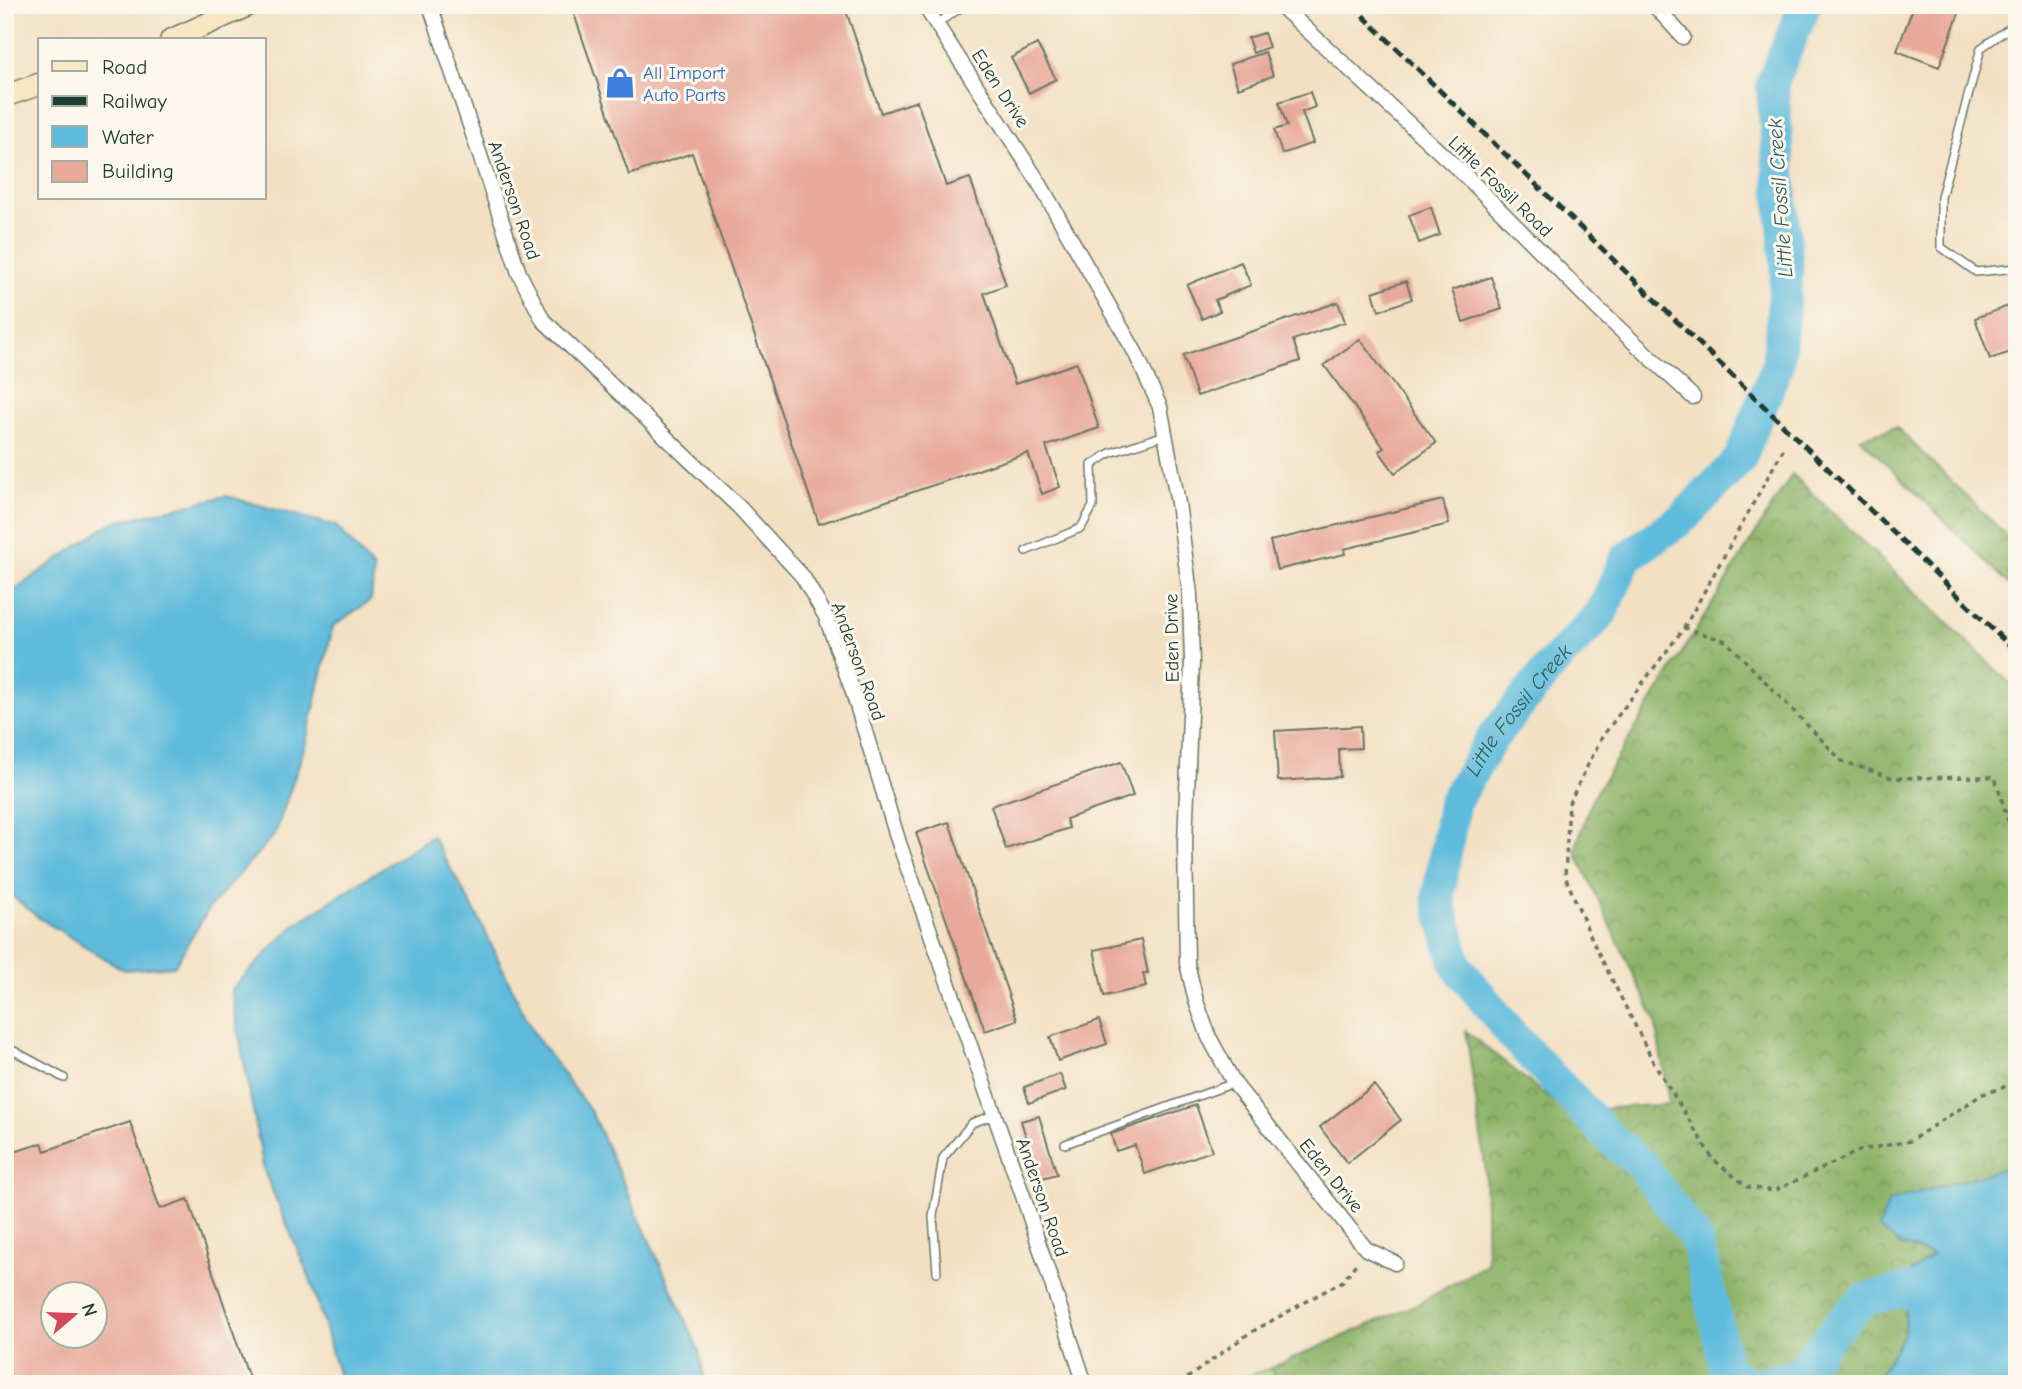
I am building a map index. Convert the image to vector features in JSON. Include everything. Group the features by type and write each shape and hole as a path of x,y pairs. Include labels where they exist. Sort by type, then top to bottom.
{"street":[{"name":"Anderson Road","path":"430,5 519,273 543,320 739,507 803,577 826,617 852,689 900,844 1085,1384"},
{"name":"Eden Drive","path":"924,5 1038,181 1135,352 1160,407 1178,503 1190,594 1192,663 1185,843 1187,963 1196,1001 1209,1037 1234,1083 1366,1249 1395,1263"},
{"name":"Little Fossil Road","path":"1280,5 1471,181 1598,309 1693,397"},
{"path":"1654,5 1683,37"},
{"path":"175,38 238,7"},
{"path":"5,96 38,85"}],"lane":[{"path":"936,24 965,5"},
{"path":"2017,26 2008,29 1981,48 1941,197 1941,247 1976,272 2017,268"},
{"path":"1026,551 1081,528 1093,506 1092,465 1110,453 1165,435"},
{"path":"5,1046 64,1078"},
{"path":"1065,1144 1234,1083"},
{"path":"937,1272 933,1216 943,1158 972,1124 995,1115"}],"path":[{"path":"1784,447 1684,628 1602,737 1569,803 1564,876 1593,942 1654,1063 1713,1158 1747,1187 1774,1191 1861,1150 1910,1141 1983,1094 2017,1083"},
{"path":"1684,628 1726,641 1842,761 1892,778 1995,777 2017,851"},
{"path":"1179,1384 1248,1334 1343,1282 1366,1249"}],"green space":[{"path":"1896,427 2017,546 2017,592 1860,438"},
{"path":"1792,474 2017,690 2017,1165 1889,1201 1900,1245 1934,1254 1908,1275 1904,1334 1874,1384 1278,1384 1271,1368 1417,1304 1487,1264 1485,1165 1466,1031 1565,1111 1669,1104 1655,1020 1575,850 1592,799"},
{"path":"1271,1368 1278,1384 1225,1384"}],"water":[{"path":"226,496 336,526 374,569 371,600 333,626 305,746 275,834 210,907 174,966 124,970 39,918 5,890 5,596 111,523"},
{"path":"432,836 478,917 534,1034 591,1112 699,1350 705,1384 341,1384 311,1281 264,1171 231,990 294,925"},
{"path":"2017,1165 2017,1384 1874,1384 1904,1334 1908,1275 1933,1255 1900,1245 1879,1228 1889,1201"}],"building":[{"path":"571,5 844,5 881,113 917,101 946,186 970,178 1006,285 984,293 1015,384 1077,363 1099,428 1046,446 1060,487 1042,494 1028,453 819,524 692,153 629,175"},
{"path":"1914,5 1962,5 1939,67 1897,51"},
{"path":"1264,33 1269,47 1253,53 1248,38"},
{"path":"1037,44 1056,79 1029,93 1011,58"},
{"path":"1265,52 1273,76 1238,88 1230,64"},
{"path":"1310,92 1315,107 1302,112 1313,143 1282,154 1274,130 1287,126 1279,102"},
{"path":"1431,207 1440,235 1419,243 1409,215"},
{"path":"1241,262 1251,285 1215,300 1220,311 1202,319 1187,285"},
{"path":"1491,277 1502,309 1463,322 1452,290"},
{"path":"1406,281 1412,299 1379,311 1373,292"},
{"path":"1338,302 1345,322 1293,340 1300,361 1197,396 1183,355"},
{"path":"2017,303 2017,350 1990,359 1975,318"},
{"path":"1360,339 1436,443 1395,473 1379,451 1384,448 1324,365"},
{"path":"1443,500 1449,524 1344,549 1345,554 1277,570 1270,541"},
{"path":"1360,726 1361,748 1339,749 1340,777 1278,781 1275,731"},
{"path":"1121,762 1133,796 1066,819 1069,828 1006,849 991,806"},
{"path":"949,822 1017,1020 985,1031 916,833"},
{"path":"1141,940 1148,973 1143,973 1146,987 1104,996 1094,950"},
{"path":"1099,1020 1107,1044 1058,1061 1050,1037"},
{"path":"1060,1074 1066,1090 1029,1103 1024,1087"},
{"path":"1374,1085 1401,1120 1347,1163 1320,1127"},
{"path":"1196,1105 1212,1151 1145,1174 1135,1145 1116,1151 1111,1134"},
{"path":"1039,1116 1057,1174 1039,1179 1021,1121"},
{"path":"130,1122 160,1209 188,1199 251,1384 5,1384 5,1155 42,1143 45,1151"}],"waterway":[{"name":"Little Fossil Creek","path":"1751,1384 1726,1371 1696,1239 1640,1163 1610,1138 1513,1036 1456,965 1438,898 1454,802 1493,737 1556,660 1601,614 1626,558 1684,517 1740,459 1778,363 1787,267 1772,83 1805,5"},
{"name":"Little Fossil Creek","path":"1760,1384 1798,1375 1836,1328 1864,1300 1907,1289 1941,1320"}],"railway":[{"path":"1352,5 2017,653"}],"place":[{"name":"All Import Auto Parts","path":"620,83"}]}
